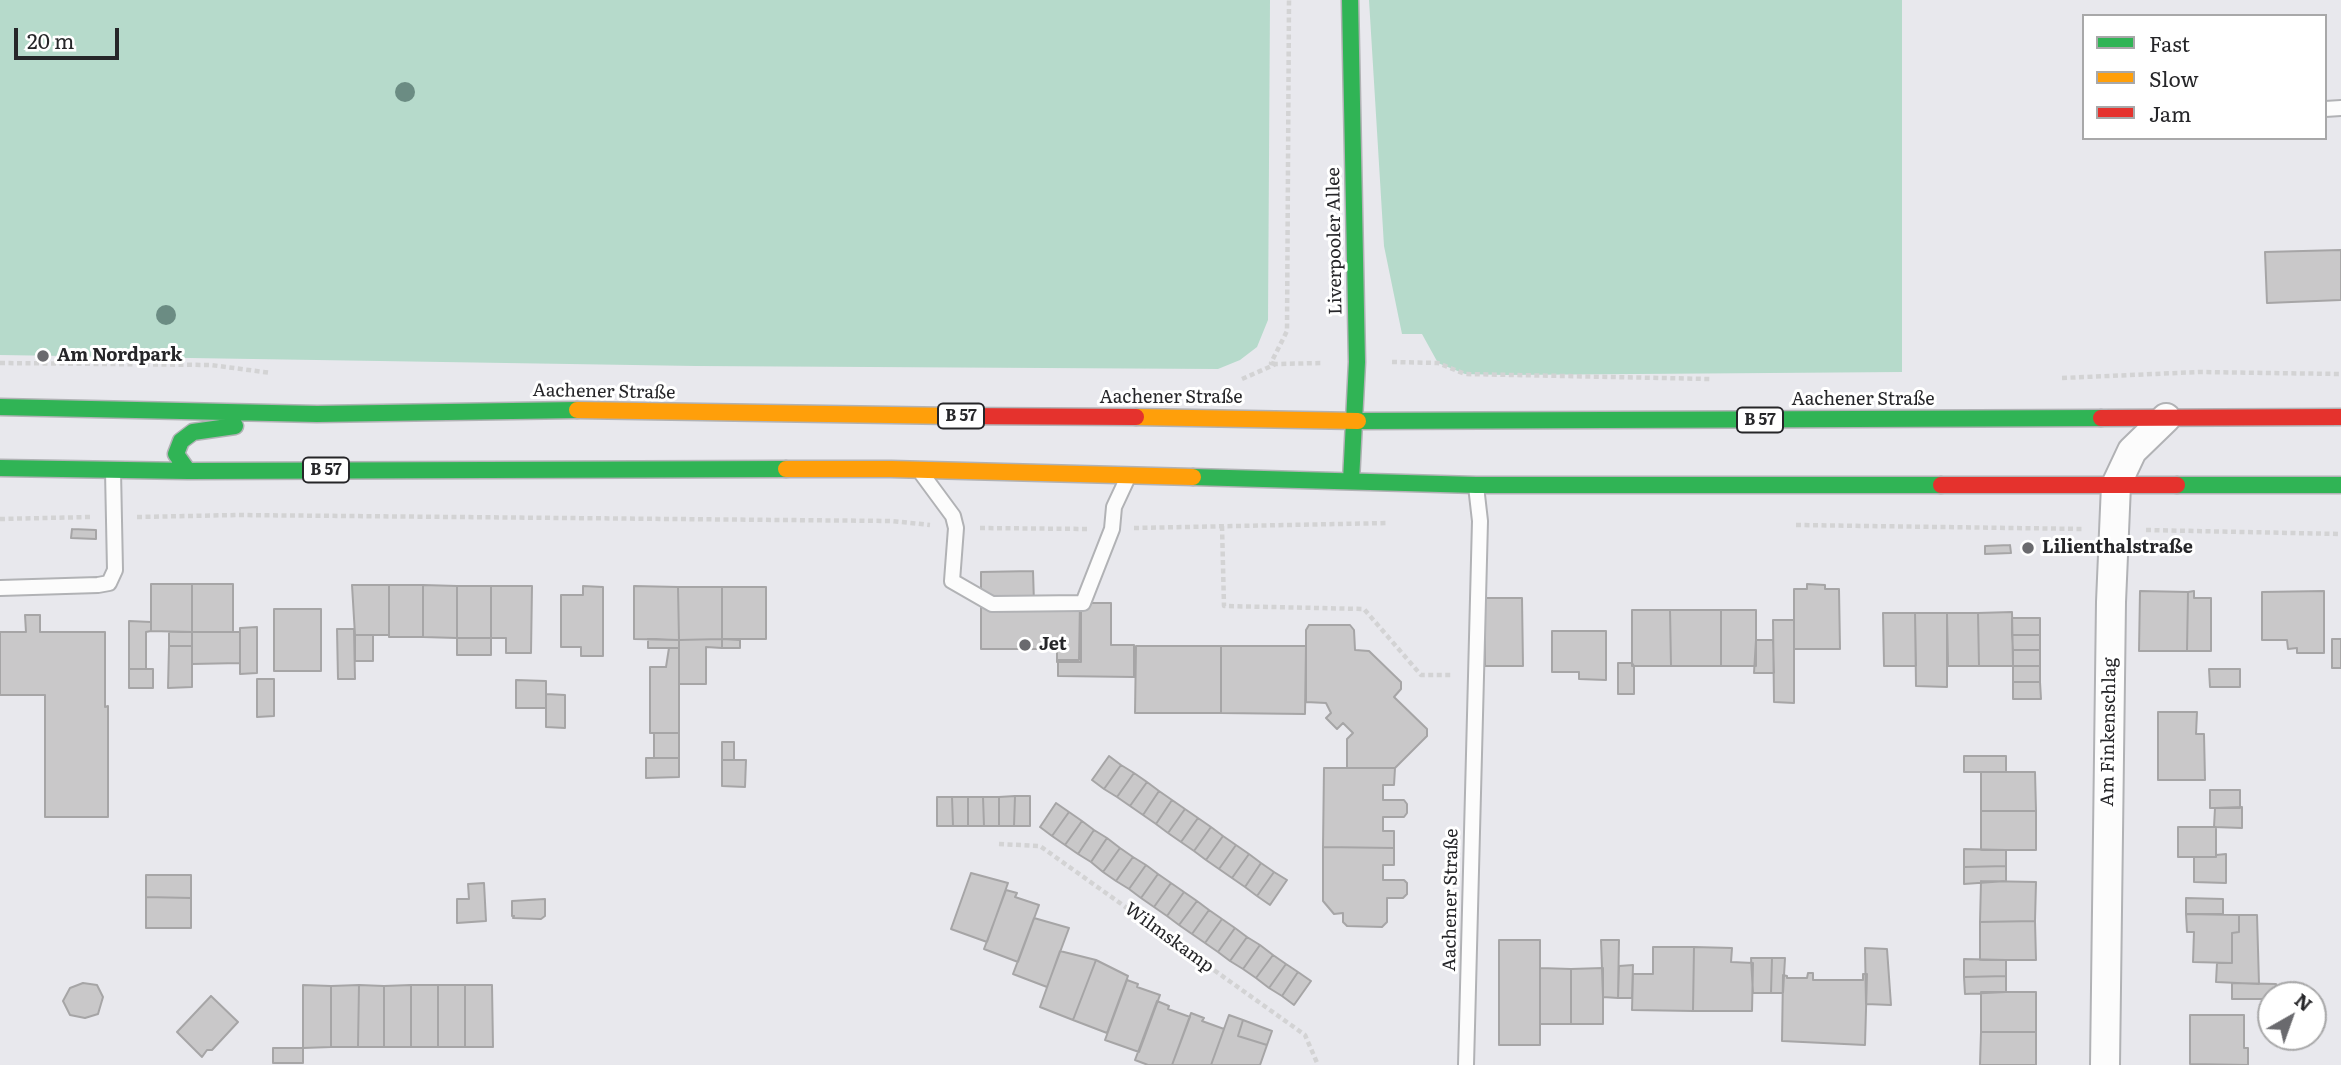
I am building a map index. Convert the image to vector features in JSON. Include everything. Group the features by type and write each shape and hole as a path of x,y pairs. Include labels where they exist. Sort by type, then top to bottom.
{"main road":[{"name":"Liverpooler Allee","path":"1350,0 1357,362 1351,481"},
{"name":"Aachener Straße","path":"0,407 317,414 567,410 808,415 1242,417 1354,421 2341,417"},
{"path":"188,471 176,454 181,441 193,432 317,414"},
{"name":"B 57","path":"0,468 188,471 652,468 919,471 1476,485 2341,485"}],"street":[{"name":"Am Finkenschlag","path":"2105,1065 2111,602 2116,485 2132,451 2166,418"}],"lane":[{"path":"0,587 109,583 115,570 113,470"},
{"path":"919,471 953,516 956,528 952,581 992,604 1083,603 1112,529 1114,507 1129,475"},
{"name":"Aachener Straße","path":"1466,1065 1480,521 1476,485"}],"path":[{"path":"1276,364 1271,363 1287,331 1289,0"},
{"path":"1231,381 1276,364 1357,362 1438,363 1465,374 1714,380"},
{"path":"0,363 211,365 281,375"},
{"path":"2058,378 2198,372 2341,374"},
{"path":"0,519 237,515 892,522 956,528 1112,529 1396,523"},
{"path":"1783,525 2341,534"},
{"path":"1222,526 1224,606 1364,609 1421,676 1476,675"},
{"name":"Wilmskamp","path":"999,844 1041,846 1305,1035 1318,1065"}],"green space":[{"path":"0,0 1270,0 1268,320 1257,347 1240,360 1218,369 696,366 0,355"},
{"path":"1369,0 1902,0 1902,372 1504,375 1465,374 1438,363 1422,334 1402,334 1384,246"}],"building":[{"path":"2341,250 2341,300 2267,303 2265,252"},
{"path":"72,529 96,530 96,539 71,538"},
{"path":"2010,545 2011,553 1985,554 1985,546"},
{"path":"1033,571 1034,603 1080,603 1079,660 1057,662 1057,649 981,649 981,572"},
{"path":"151,584 192,584 192,632 151,631"},
{"path":"192,584 233,584 233,632 192,632"},
{"path":"1807,584 1825,585 1825,589 1839,589 1840,649 1794,649 1794,589 1807,589"},
{"path":"352,585 389,585 389,635 355,635"},
{"path":"389,585 423,585 423,637 389,637"},
{"path":"423,585 457,586 457,638 423,637"},
{"path":"457,586 491,586 491,638 457,638"},
{"path":"491,586 532,586 531,653 506,653 506,638 491,638"},
{"path":"583,586 603,587 603,656 581,656 581,647 561,647 561,595 583,595"},
{"path":"634,586 678,587 679,640 634,639"},
{"path":"678,587 722,587 722,639 679,640"},
{"path":"722,587 766,587 766,639 722,639"},
{"path":"2140,591 2188,592 2187,651 2139,651"},
{"path":"2194,591 2194,598 2211,598 2211,651 2187,651 2188,592"},
{"path":"2324,591 2324,653 2297,653 2297,648 2288,649 2287,640 2262,640 2262,592"},
{"path":"1485,598 1522,598 1523,666 1485,666"},
{"path":"1081,603 1111,603 1111,645 1134,645 1134,677 1058,676 1058,662 1081,662"},
{"path":"274,609 321,609 321,671 274,671"},
{"path":"1632,610 1670,610 1671,666 1632,666"},
{"path":"1670,610 1721,610 1721,666 1671,666"},
{"path":"1721,610 1756,610 1756,666 1721,666"},
{"path":"2012,612 2013,666 1979,666 1978,613"},
{"path":"1883,613 1915,613 1916,666 1884,666"},
{"path":"1915,613 1947,613 1947,687 1916,686"},
{"path":"1947,613 1978,613 1979,666 1948,666"},
{"path":"25,615 40,615 40,632 105,632 108,817 45,817 45,695 0,695 0,632 26,632"},
{"path":"2012,618 2040,618 2040,635 2012,635"},
{"path":"1773,620 1794,620 1794,703 1774,702"},
{"path":"129,621 151,622 151,631 146,632 146,669 129,669"},
{"path":"1309,625 1350,625 1354,630 1355,650 1369,651 1401,682 1401,689 1394,697 1427,729 1427,736 1395,768 1347,768 1347,739 1353,733 1343,723 1337,729 1326,718 1331,713 1326,703 1306,702 1306,630"},
{"path":"257,627 257,673 240,674 240,628"},
{"path":"337,629 354,629 355,679 338,679"},
{"path":"1552,631 1606,631 1606,680 1579,679 1579,672 1552,672"},
{"path":"169,632 192,632 192,646 169,646"},
{"path":"192,632 240,632 240,663 192,664"},
{"path":"355,635 373,635 373,661 355,661"},
{"path":"2012,635 2040,635 2040,650 2013,650"},
{"path":"457,638 491,638 491,655 457,655"},
{"path":"648,639 679,640 679,648 648,648"},
{"path":"722,639 740,640 740,648 722,648"},
{"path":"722,639 722,648 706,647 706,684 679,684 679,640"},
{"path":"2332,639 2341,639 2341,668 2332,668"},
{"path":"1756,640 1773,640 1774,673 1754,673"},
{"path":"169,646 192,646 192,687 168,688"},
{"path":"1136,646 1221,646 1221,713 1135,713"},
{"path":"1221,646 1306,646 1305,714 1221,713"},
{"path":"669,648 679,648 679,733 650,733 650,667 666,667"},
{"path":"2013,650 2040,650 2040,666 2013,666"},
{"path":"1618,663 1632,663 1634,666 1634,694 1618,694"},
{"path":"2013,666 2040,666 2040,682 2013,682"},
{"path":"129,669 153,669 153,688 129,688"},
{"path":"2209,669 2240,669 2240,687 2210,687"},
{"path":"257,679 274,679 274,716 257,717"},
{"path":"516,680 546,681 546,708 516,708"},
{"path":"2013,682 2040,682 2041,699 2013,699"},
{"path":"546,694 565,695 565,728 546,727"},
{"path":"2158,712 2197,712 2196,734 2204,734 2205,780 2158,780"},
{"path":"654,733 679,733 679,758 654,758"},
{"path":"722,742 734,742 734,760 722,760"},
{"path":"1109,756 1121,765 1104,789 1092,780"},
{"path":"1964,756 2006,756 2006,772 1964,772"},
{"path":"646,758 679,758 679,777 646,778"},
{"path":"722,760 746,760 745,787 722,786"},
{"path":"1121,765 1134,773 1117,797 1104,789"},
{"path":"1324,768 1395,768 1394,785 1383,785 1383,800 1404,800 1407,813 1404,817 1383,817 1383,831 1394,831 1394,848 1323,847"},
{"path":"1981,772 2035,772 2036,811 1981,811"},
{"path":"1134,773 1147,782 1130,806 1117,797"},
{"path":"1147,782 1159,791 1143,815 1130,806"},
{"path":"2210,790 2240,790 2240,808 2210,808"},
{"path":"1159,791 1172,800 1156,824 1143,815"},
{"path":"1015,796 1014,826 999,826 999,797"},
{"path":"1015,796 1030,796 1030,826 1014,826"},
{"path":"937,797 952,797 953,826 937,826"},
{"path":"952,797 968,797 968,826 953,826"},
{"path":"968,797 983,797 984,826 968,826"},
{"path":"983,797 999,797 999,826 984,826"},
{"path":"1172,800 1185,809 1168,833 1156,824"},
{"path":"1056,803 1069,812 1052,836 1040,827"},
{"path":"2242,807 2242,828 2214,827 2215,808"},
{"path":"1185,809 1198,818 1181,842 1168,833"},
{"path":"1981,811 2036,811 2036,850 1981,850"},
{"path":"1069,812 1082,821 1065,845 1052,836"},
{"path":"1198,818 1211,827 1194,851 1181,842"},
{"path":"1082,821 1094,830 1078,854 1065,845"},
{"path":"1211,827 1223,836 1206,860 1194,851"},
{"path":"2178,827 2216,827 2216,857 2178,857"},
{"path":"1094,830 1107,838 1091,862 1078,854"},
{"path":"1223,836 1236,845 1219,869 1206,860"},
{"path":"1107,838 1120,848 1103,872 1091,862"},
{"path":"1236,845 1249,854 1232,878 1219,869"},
{"path":"1323,847 1394,848 1394,865 1383,865 1383,880 1404,880 1407,883 1407,894 1403,898 1387,898 1387,922 1382,927 1347,926 1343,922 1343,913 1334,914 1323,901"},
{"path":"1120,848 1133,857 1116,881 1103,872"},
{"path":"1964,849 2006,850 2006,866 1964,867"},
{"path":"1249,854 1261,863 1245,887 1232,878"},
{"path":"2226,854 2226,883 2194,882 2194,857"},
{"path":"1133,857 1146,865 1129,889 1116,881"},
{"path":"1261,863 1274,872 1257,896 1245,887"},
{"path":"1146,865 1158,874 1141,898 1129,889"},
{"path":"2006,866 2006,881 1964,884 1964,867"},
{"path":"1274,872 1287,880 1270,905 1257,896"},
{"path":"971,873 1008,883 987,942 951,929"},
{"path":"1158,874 1171,883 1154,907 1141,898"},
{"path":"146,875 191,875 191,898 146,897"},
{"path":"1981,881 2036,882 2035,921 1980,922"},
{"path":"484,883 486,921 457,923 457,899 469,899 468,884"},
{"path":"1171,883 1184,892 1167,916 1154,907"},
{"path":"1006,890 1017,893 1015,897 1039,905 1018,962 984,949"},
{"path":"1184,892 1197,901 1179,925 1167,916"},
{"path":"146,897 191,898 191,928 146,928"},
{"path":"2186,898 2223,899 2223,914 2186,914"},
{"path":"545,899 545,916 541,919 513,918 512,901"},
{"path":"1197,901 1209,910 1192,934 1179,925"},
{"path":"1209,910 1222,919 1205,943 1192,934"},
{"path":"2186,914 2239,915 2239,932 2232,933 2232,963 2193,962 2194,932 2187,932"},
{"path":"2239,915 2257,915 2259,981 2257,984 2216,982 2217,963 2232,963 2232,933 2239,932"},
{"path":"1034,918 1069,928 1047,987 1013,974"},
{"path":"1222,919 1235,928 1218,952 1205,943"},
{"path":"2035,921 2036,960 1980,960 1980,922"},
{"path":"1235,928 1247,937 1230,961 1218,952"},
{"path":"1247,937 1260,945 1243,969 1230,961"},
{"path":"1499,940 1540,940 1540,1045 1499,1045"},
{"path":"1601,940 1619,940 1618,998 1603,997"},
{"path":"1260,945 1273,955 1256,978 1243,969"},
{"path":"1653,947 1694,947 1693,1011 1632,1010 1633,974 1653,974"},
{"path":"1694,947 1732,948 1731,962 1753,963 1752,1011 1693,1011"},
{"path":"1865,948 1887,949 1891,1005 1866,1004"},
{"path":"1060,951 1096,960 1073,1020 1040,1007"},
{"path":"1273,955 1286,964 1269,988 1256,978"},
{"path":"1751,958 1772,958 1771,993 1753,993"},
{"path":"1772,958 1785,958 1783,993 1771,993"},
{"path":"1964,959 2006,960 2006,976 1964,977"},
{"path":"1096,960 1128,976 1107,1033 1073,1020"},
{"path":"1286,964 1298,972 1282,996 1269,988"},
{"path":"1633,965 1632,998 1618,998 1619,966"},
{"path":"1540,968 1571,969 1571,1024 1540,1024"},
{"path":"1603,968 1603,1024 1571,1024 1571,969"},
{"path":"1298,972 1311,981 1294,1005 1282,996"},
{"path":"1808,973 1813,973 1813,980 1863,980 1863,974 1867,974 1865,1045 1782,1041 1783,975 1787,978 1807,978"},
{"path":"2006,976 2006,992 1965,994 1964,977"},
{"path":"1127,980 1138,984 1137,987 1160,995 1139,1052 1105,1040"},
{"path":"83,983 97,985 103,997 98,1014 85,1018 70,1015 63,1001 70,988"},
{"path":"2232,983 2257,984 2257,999 2232,999"},
{"path":"303,985 331,986 331,1047 303,1048"},
{"path":"359,985 358,1047 331,1047 331,986"},
{"path":"359,985 384,986 384,1047 358,1047"},
{"path":"411,985 411,1047 384,1047 384,986"},
{"path":"411,985 438,985 438,1047 411,1047"},
{"path":"438,985 465,985 465,1047 438,1047"},
{"path":"465,985 492,985 493,1047 465,1047"},
{"path":"1981,992 2036,992 2036,1032 1981,1032"},
{"path":"211,996 238,1022 202,1057 177,1032"},
{"path":"1157,1001 1169,1006 1168,1009 1190,1017 1172,1065 1148,1065 1135,1060"},
{"path":"1191,1013 1204,1018 1202,1021 1224,1029 1211,1065 1172,1065"},
{"path":"1229,1015 1243,1020 1238,1036 1267,1045 1260,1065 1211,1065"},
{"path":"2190,1015 2244,1015 2244,1048 2248,1048 2248,1065 2190,1064"},
{"path":"1243,1020 1272,1031 1267,1045 1238,1036"},
{"path":"1981,1032 2036,1032 2036,1065 1980,1065"},
{"path":"273,1048 303,1048 303,1063 273,1063"}],"traffic: fast":[{"path":"1350,0 1357,362 1351,481"},
{"path":"0,407 317,414 577,410"},
{"path":"1358,421 2101,418"},
{"path":"188,471 176,454 181,441 193,432 235,426"},
{"path":"0,468 188,471 786,469"},
{"path":"1193,477 1476,485 1941,485"},
{"path":"2177,485 2341,485"}],"traffic: slow":[{"path":"577,410 954,416"},
{"path":"1136,417 1358,421"},
{"path":"786,469 1193,477"}],"traffic: jam":[{"path":"954,416 1136,417"},
{"path":"2101,418 2341,417"},
{"path":"1941,485 2177,485"}],"place":[{"name":"Am Nordpark","path":"43,356"},
{"name":"Lilienthalstraße","path":"2028,548"},
{"name":"Jet","path":"1025,645"}]}
